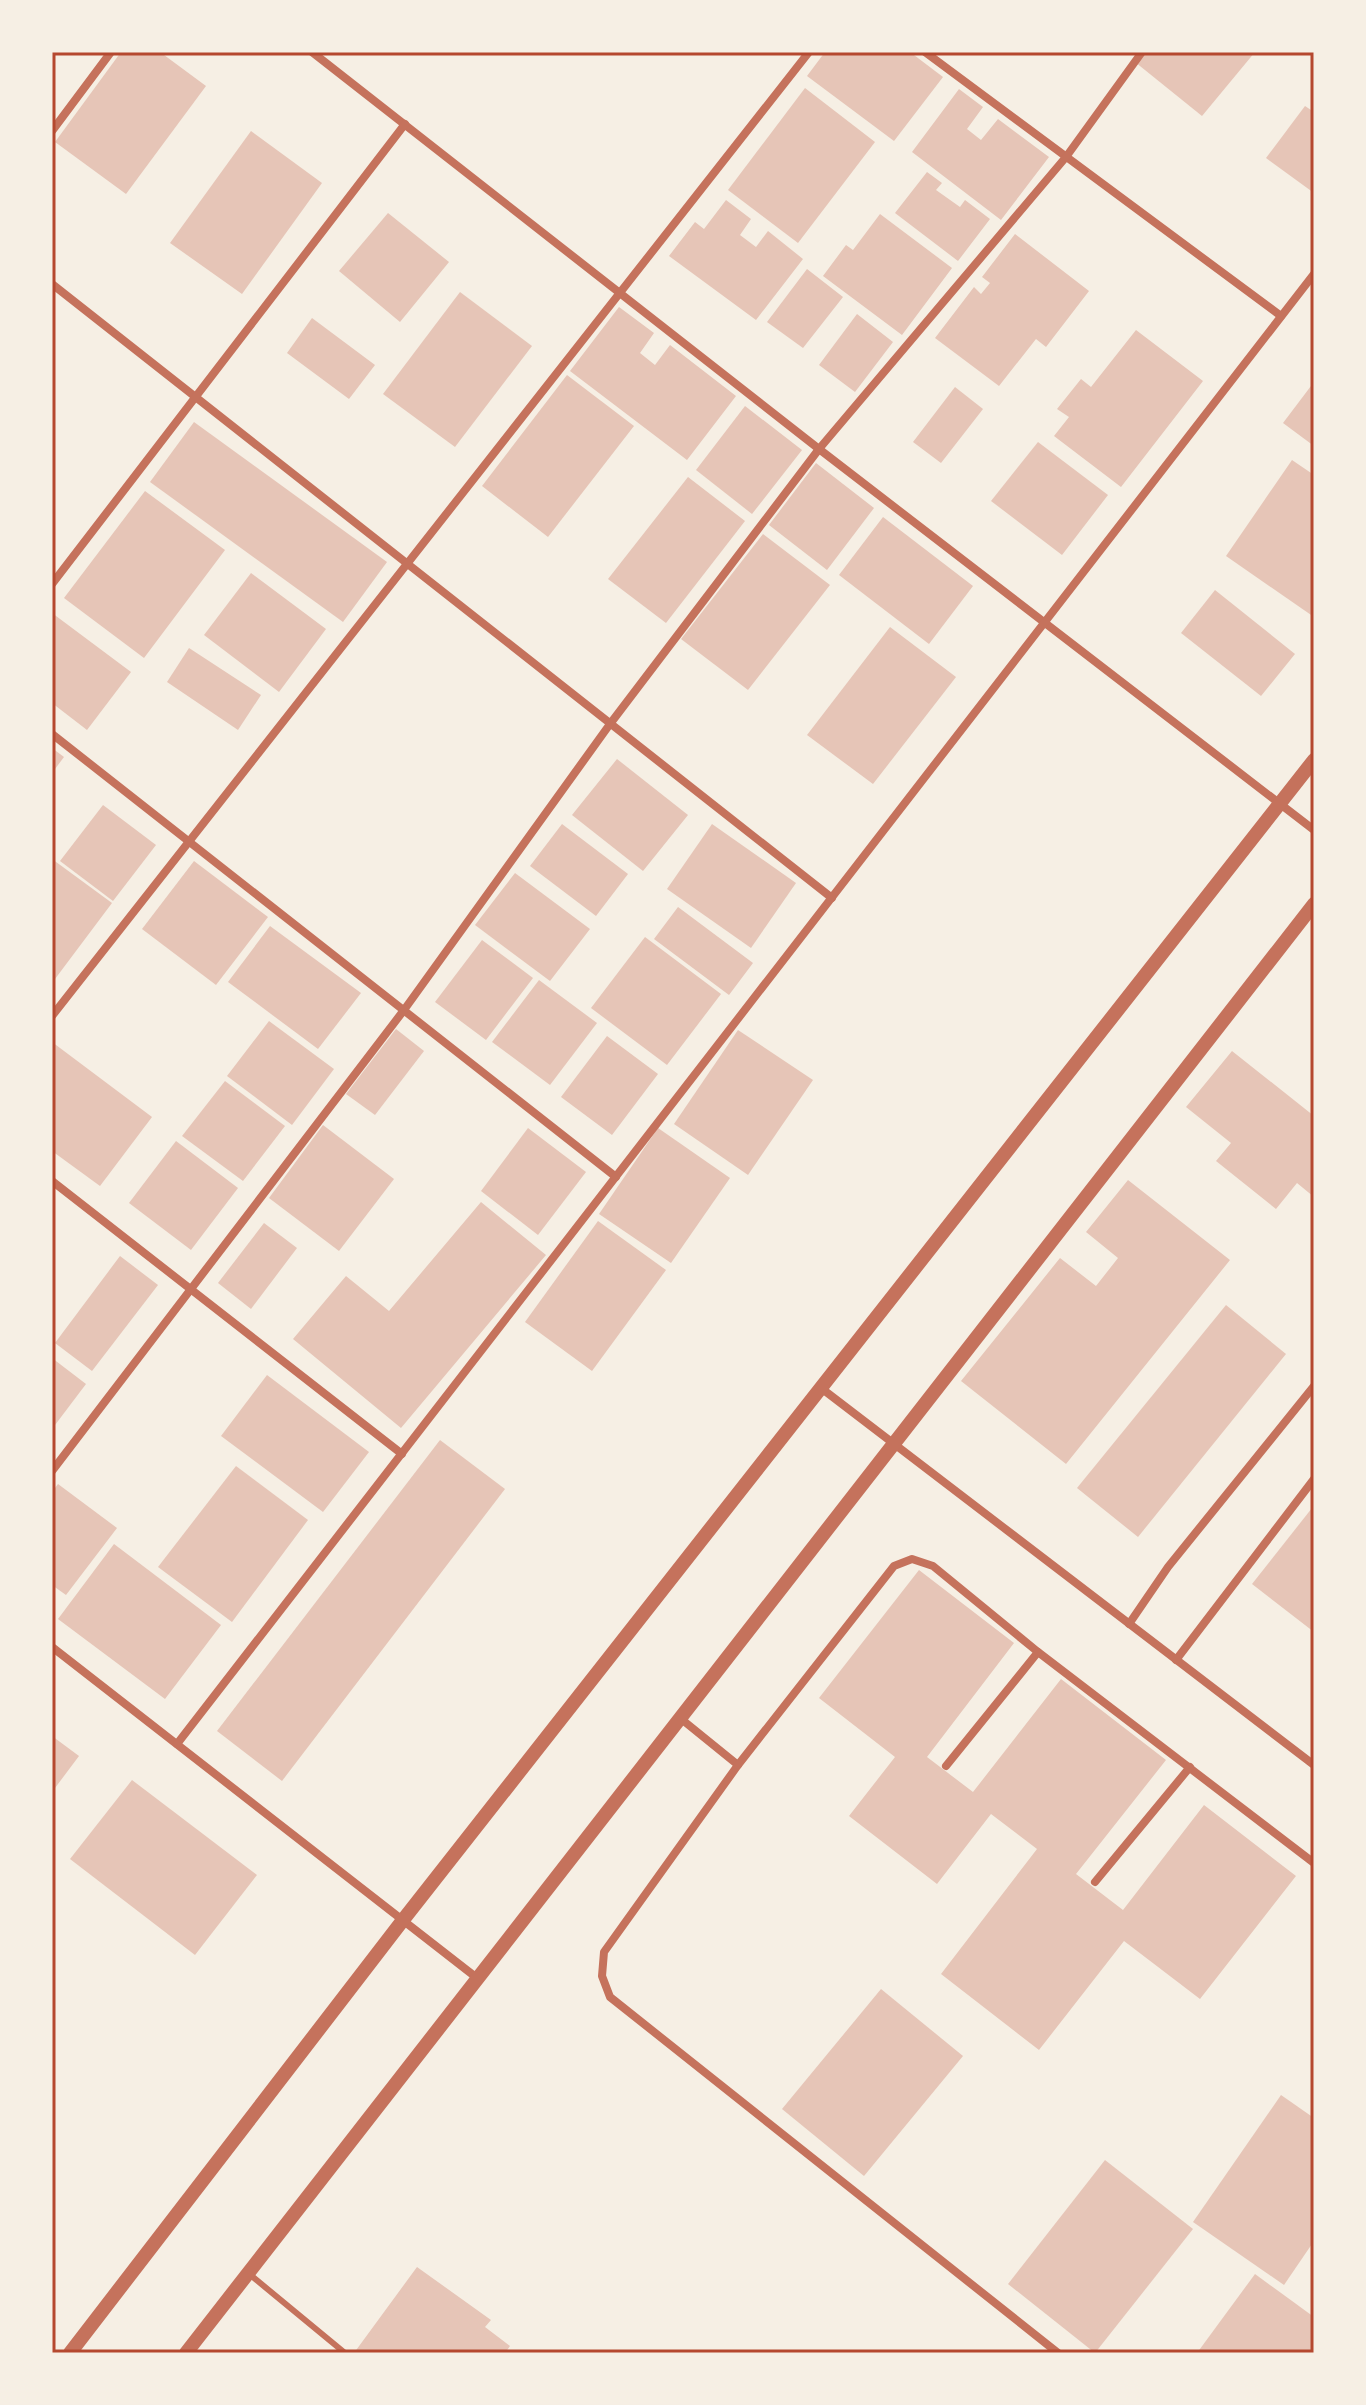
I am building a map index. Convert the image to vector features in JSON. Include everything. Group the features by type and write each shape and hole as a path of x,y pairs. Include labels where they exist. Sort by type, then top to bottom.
{"street":[{"path":"52,131 111,52"},
{"path":"312,52 819,449 1314,830"},
{"path":"52,1016 809,52"},
{"path":"925,52 1281,316"},
{"path":"52,1471 404,1010 610,724 819,449 1066,157 1142,52"},
{"path":"52,584 405,124"},
{"path":"177,1744 1314,274"},
{"path":"52,284 832,898"},
{"path":"52,734 616,1177"},
{"path":"70,2353 403,1920 1314,760"},
{"path":"186,2353 1314,904"},
{"path":"52,1181 402,1454"},
{"path":"1129,1624 1168,1567 1314,1386"},
{"path":"821,1388 1314,1765"},
{"path":"1176,1660 1313,1481"},
{"path":"1058,2353 610,1997 602,1976 604,1952 738,1765 894,1566 912,1559 933,1566 1038,1652 1314,1863"},
{"path":"52,1647 477,1978"},
{"path":"946,1766 1038,1652"},
{"path":"679,1718 738,1765"},
{"path":"1095,1882 1190,1767"}],"lane":[{"path":"248,2273 345,2353"}],"building":[{"path":"121,52 160,52 206,86 126,194 55,142"},
{"path":"825,52 910,52 943,77 894,141 807,76"},
{"path":"1143,52 1255,52 1202,116 1135,62"},
{"path":"805,88 875,142 798,243 728,190"},
{"path":"959,89 983,107 967,129 981,140 998,119 1049,157 1001,220 912,152"},
{"path":"1305,106 1314,112 1314,193 1266,158"},
{"path":"251,131 322,183 242,294 170,243"},
{"path":"927,172 942,183 936,190 960,207 965,200 990,219 958,261 895,213"},
{"path":"726,200 751,219 740,235 756,247 768,231 803,259 756,320 669,256 695,222 704,229"},
{"path":"388,213 449,262 400,322 339,271"},
{"path":"880,214 952,268 902,335 823,276 846,245 853,250"},
{"path":"1015,234 1089,291 1046,347 1036,339 999,386 935,338 974,287 981,294 990,283 982,277"},
{"path":"807,269 843,297 803,348 767,322"},
{"path":"460,292 532,346 455,447 383,394"},
{"path":"619,307 654,333 640,353 655,365 670,345 736,396 687,460 570,371"},
{"path":"857,314 893,342 855,392 819,365"},
{"path":"312,318 375,365 349,399 287,353"},
{"path":"1136,330 1203,381 1121,487 1054,436 1069,417 1057,409 1081,379 1091,387"},
{"path":"567,375 634,426 548,537 482,486"},
{"path":"1314,382 1314,446 1283,423"},
{"path":"955,387 983,409 941,463 913,442"},
{"path":"745,406 802,450 752,514 696,470"},
{"path":"194,422 387,562 343,622 150,482"},
{"path":"1038,442 1108,495 1062,555 991,501"},
{"path":"1292,460 1314,475 1314,617 1226,556"},
{"path":"816,463 874,508 827,570 769,525"},
{"path":"688,477 745,521 666,623 608,579"},
{"path":"145,491 225,550 144,658 64,598"},
{"path":"883,517 973,586 929,644 839,575"},
{"path":"763,534 830,585 748,690 681,639"},
{"path":"251,573 326,629 279,692 204,635"},
{"path":"1215,590 1295,654 1261,696 1181,633"},
{"path":"52,613 131,672 87,730 52,703"},
{"path":"890,627 956,677 873,784 807,735"},
{"path":"189,648 261,695 238,730 167,682"},
{"path":"52,748 64,757 52,773"},
{"path":"617,759 688,815 643,871 572,815"},
{"path":"103,805 156,845 113,901 60,861"},
{"path":"562,824 628,874 596,916 530,866"},
{"path":"712,824 796,883 751,948 667,889"},
{"path":"52,859 112,903 52,983"},
{"path":"194,861 268,917 216,985 142,929"},
{"path":"515,873 590,929 550,981 475,925"},
{"path":"678,907 753,963 729,995 654,939"},
{"path":"270,926 361,993 318,1049 228,982"},
{"path":"645,937 721,994 667,1065 591,1008"},
{"path":"482,940 533,978 486,1040 435,1002"},
{"path":"539,980 597,1023 550,1085 492,1042"},
{"path":"269,1021 334,1069 292,1125 227,1076"},
{"path":"396,1029 424,1051 375,1115 346,1094"},
{"path":"738,1030 813,1080 748,1175 674,1124"},
{"path":"607,1036 658,1074 612,1135 561,1097"},
{"path":"52,1042 152,1117 100,1186 52,1151"},
{"path":"1232,1051 1314,1116 1314,1197 1297,1183 1276,1209 1216,1161 1231,1143 1186,1107"},
{"path":"225,1081 285,1126 243,1181 182,1136"},
{"path":"323,1125 394,1179 339,1251 269,1198"},
{"path":"528,1128 586,1172 538,1235 481,1191"},
{"path":"658,1128 730,1178 671,1263 599,1214"},
{"path":"176,1141 238,1188 191,1250 129,1203"},
{"path":"1128,1180 1230,1260 1066,1464 961,1381 1060,1258 1096,1286 1118,1258 1086,1232"},
{"path":"481,1202 546,1255 401,1428 293,1339 346,1276 389,1311"},
{"path":"598,1221 666,1270 592,1371 525,1322"},
{"path":"264,1223 297,1248 251,1309 218,1283"},
{"path":"120,1256 158,1285 92,1371 55,1343"},
{"path":"1226,1305 1286,1354 1138,1537 1077,1488"},
{"path":"52,1358 86,1384 52,1429"},
{"path":"267,1375 369,1452 323,1512 221,1436"},
{"path":"440,1440 505,1489 282,1781 217,1731"},
{"path":"236,1466 308,1520 232,1622 158,1567"},
{"path":"58,1484 117,1528 66,1595 52,1585 52,1492"},
{"path":"1312,1508 1314,1510 1314,1632 1252,1584"},
{"path":"114,1544 221,1625 165,1699 58,1619"},
{"path":"919,1570 1014,1643 927,1757 973,1792 1061,1679 1166,1760 1076,1874 1123,1910 1204,1805 1296,1876 1200,1999 1124,1941 1039,2050 941,1974 1037,1849 991,1814 937,1884 849,1816 895,1757 819,1698"},
{"path":"52,1736 79,1756 52,1792"},
{"path":"132,1780 257,1875 195,1955 70,1859"},
{"path":"881,1989 963,2056 864,2176 782,2109"},
{"path":"1281,2095 1314,2118 1314,2241 1284,2285 1193,2222"},
{"path":"1105,2160 1193,2229 1095,2353 1008,2284"},
{"path":"417,2267 491,2320 485,2327 510,2346 505,2353 354,2353"},
{"path":"1255,2274 1314,2317 1314,2353 1197,2353"}]}
